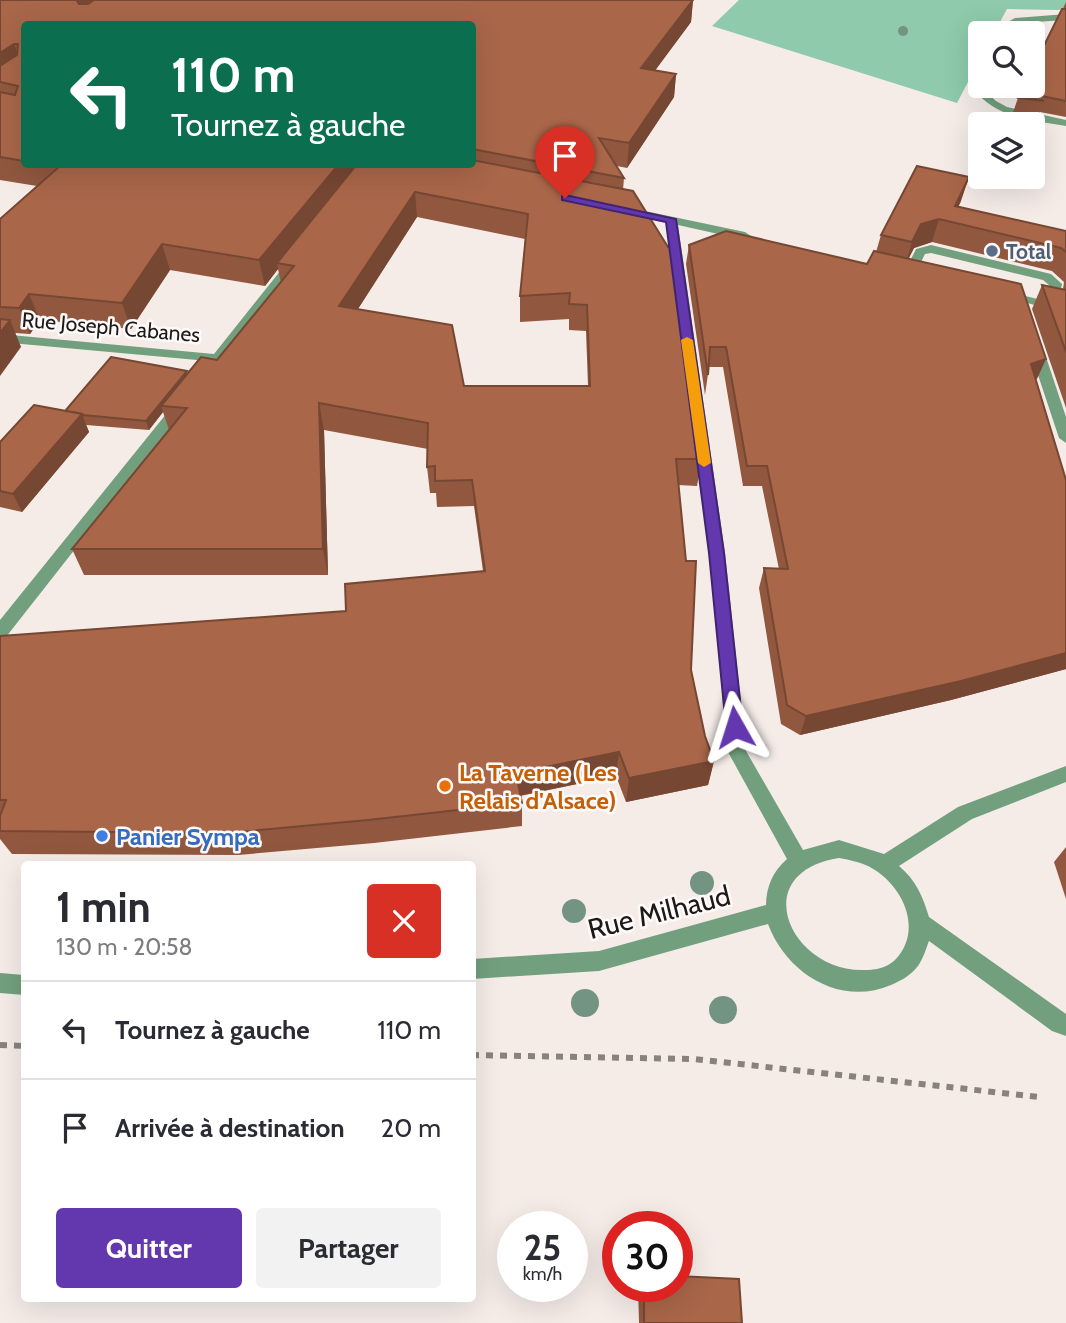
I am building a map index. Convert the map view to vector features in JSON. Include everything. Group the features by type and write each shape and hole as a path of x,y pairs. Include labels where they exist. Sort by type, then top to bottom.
{"street":[{"path":"1016,21 1066,17"},
{"path":"987,98 1002,108 1066,123"},
{"path":"614,208 754,238"},
{"path":"671,219 717,553 737,752 798,860"},
{"path":"909,273 920,252 931,249 1047,277 1056,284 1051,307"},
{"path":"0,632 303,250"},
{"path":"996,293 1022,305 1066,310"},
{"path":"1033,337 1066,438"},
{"name":"Rue Joseph Cabanes","path":"0,338 218,358"},
{"path":"884,865 965,813 1066,774"},
{"path":"839,849 862,854 884,865 902,882 916,902 922,924 918,946 907,964 890,978 866,983 842,980 817,971 797,954 782,934 776,912 776,891 784,873 798,860 817,852 839,849"},
{"name":"Rue Milhaud","path":"476,969 600,961 776,912"},
{"path":"922,924 1066,1025"},
{"path":"0,984 21,985"}],"path":[{"path":"0,1045 21,1046"},
{"path":"476,1055 694,1059 1039,1097"}],"green space":[{"path":"739,0 1066,0 1066,6 1059,10 1007,9 1000,21 968,21 968,82 957,103 712,26"}],"building":[{"path":"0,0 78,0 79,4 88,4 94,0 693,0 641,68 676,74 629,143 599,138 624,178 476,150 476,21 21,21 21,160 0,157 0,92 15,95 18,86 0,82 0,66 17,55 18,44 0,53"},
{"path":"1062,9 1066,9 1066,101 1045,97 1045,44"},
{"path":"476,161 633,191 668,247 672,245 702,459 676,459 686,561 696,561 691,670 705,736 714,761 629,778 619,752 516,773 522,803 368,820 228,833 0,831 0,816 6,800 0,800 0,636 346,611 345,584 485,571 472,480 435,481 435,466 427,467 428,423 319,403 323,549 72,549 187,408 161,406 201,357 217,360 294,266 277,263 354,168 476,168","holes":["415,192 528,214 520,296 570,293 569,304 587,305 590,386 464,386 452,325 339,306"]},
{"path":"917,166 968,177 955,206 1066,231 1066,252 1061,248 939,219 921,224 912,242 881,235"},
{"path":"58,168 336,168 259,260 162,244 122,303 29,294 19,308 0,307 0,219"},
{"path":"726,231 867,264 874,251 1021,284 1046,359 1031,364 1066,480 1066,653 961,681 806,716 787,705 764,568 788,569 767,466 747,466 726,347 710,347 708,375 689,245"},
{"path":"1042,285 1066,290 1066,352"},
{"path":"0,319 10,320 0,333"},
{"path":"111,357 187,371 146,421 65,411"},
{"path":"34,405 82,414 13,494 0,491 0,442"},
{"path":"693,1277 739,1279 742,1323 644,1323 644,1302 693,1302"}],"slow traffic":[{"path":"687,340 704,463"}],"place":[{"name":"Total","path":"992,251"},
{"name":"La Taverne (Les Relais d'Alsace)","path":"445,786"},
{"name":"Panier Sympa","path":"102,836"}],"route":[{"path":"565,198 671,219 717,553 735,727"}]}
